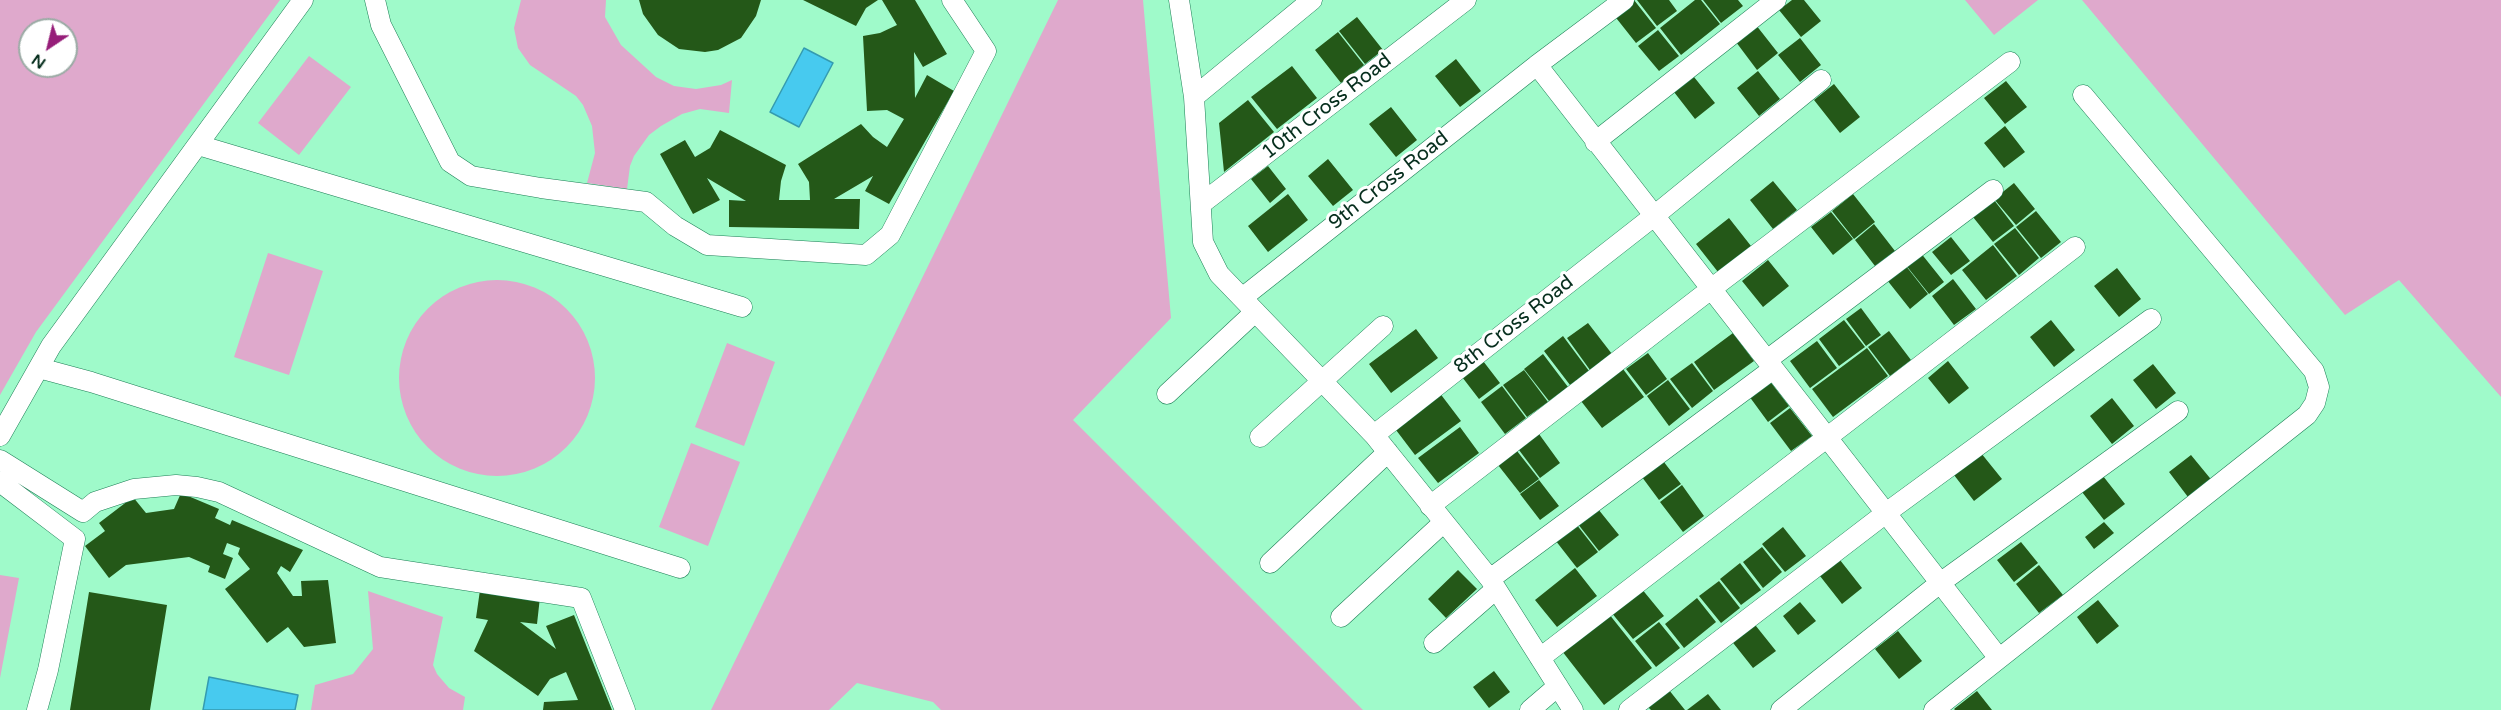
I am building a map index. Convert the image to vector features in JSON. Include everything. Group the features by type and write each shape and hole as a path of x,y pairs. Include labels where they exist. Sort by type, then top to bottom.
{"street":[{"path":"0,436 51,346 303,0"},
{"path":"375,0 381,26 450,162 471,176 541,189 646,202 675,226 707,245 866,255 890,235 986,51 952,0"},
{"path":"1179,0 1194,97 1203,242 1219,274 1388,452 1493,584 1573,710"},
{"path":"1194,97 1312,0"},
{"name":"9th Cross Road","path":"1167,394 1249,305 1537,65 1624,0"},
{"path":"1595,141 1776,0"},
{"name":"10th Cross Road","path":"1201,204 1460,5"},
{"path":"1430,506 2010,62"},
{"path":"1537,65 1998,657"},
{"name":"8th Cross Road","path":"1374,435 1654,216 1821,80"},
{"path":"1934,710 1998,657 2307,415 2315,403 2319,387 2314,371 2083,95"},
{"path":"198,145 742,307"},
{"path":"1434,644 1493,584 1993,190"},
{"path":"1540,658 2075,247"},
{"path":"1629,710 1886,513 2151,319"},
{"path":"1260,437 1383,326"},
{"path":"39,368 91,382 680,568"},
{"path":"1781,710 1940,583 2178,411"},
{"path":"1270,563 1388,452"},
{"path":"0,460 83,512 95,502 134,489 176,485 197,487 219,492 380,567 581,598 625,710"},
{"path":"0,482 75,538 38,710"},
{"path":"1341,617 1444,522"},
{"path":"1530,710 1558,686"}],"shaded area":[{"path":"0,0 280,0 36,332 0,395"},
{"path":"521,0 606,0 605,17 621,45 656,77 674,86 696,89 721,85 732,80 729,113 700,109 682,114 661,126 649,135 634,156 630,166 627,189 587,183 595,153 592,126 583,105 576,96 530,65 518,48 514,28"},
{"path":"1058,0 1143,0 1171,318 1073,420 1363,710 941,710 933,702 857,683 829,710 711,710"},
{"path":"1965,0 2038,0 1994,35"},
{"path":"2082,0 2501,0 2501,397 2399,280 2345,315"},
{"path":"309,56 351,87 299,155 258,123"},
{"path":"268,253 323,271 289,375 234,357"},
{"path":"487,280 507,280 535,287 552,296 567,308 579,323 588,340 595,368 595,388 588,416 579,433 567,448 552,460 535,469 507,476 487,476 459,469 442,460 427,448 415,433 406,416 399,388 399,368 406,340 415,323 427,308 442,296 459,287"},
{"path":"727,343 775,362 744,446 695,427"},
{"path":"691,443 740,462 708,546 659,527"},
{"path":"0,575 19,578 0,678"},
{"path":"368,591 443,617 433,665 437,674 449,688 465,697 463,710 311,710 315,685 353,674 373,649"}],"water":[{"path":"804,48 833,63 799,127 770,112"},
{"path":"209,677 298,695 295,710 203,710"}],"building":[{"path":"639,0 761,0 756,16 741,38 718,50 705,52 679,49 658,35 643,14"},
{"path":"803,0 878,0 866,8 856,26"},
{"path":"882,0 915,0 947,54 923,67 914,52 915,98 927,75 954,91 889,204 865,191 873,176 834,199 860,199 859,229 729,227 729,200 746,201 707,178 720,200 693,214 660,154 685,140 695,157 710,148 720,130 786,165 779,200 810,200 809,182 798,164 861,124 887,147 904,119 887,110 867,111 863,36 880,33 897,25"},
{"path":"1630,0 1634,0 1656,28 1636,43 1613,14"},
{"path":"1637,0 1669,0 1677,11 1657,26"},
{"path":"1695,0 1701,0 1720,24 1681,55 1660,28"},
{"path":"1703,0 1738,0 1743,6 1721,23"},
{"path":"1792,0 1804,0 1821,21 1801,37 1779,10"},
{"path":"1357,17 1383,50 1365,64 1339,31"},
{"path":"1756,25 1778,53 1757,70 1736,42"},
{"path":"1658,30 1679,56 1659,71 1638,46"},
{"path":"1338,32 1364,65 1341,83 1315,50"},
{"path":"1800,38 1821,65 1800,82 1778,55"},
{"path":"1456,59 1481,91 1460,107 1435,76"},
{"path":"1292,66 1317,98 1277,129 1251,97"},
{"path":"1758,71 1780,99 1759,116 1737,88"},
{"path":"1694,77 1715,103 1695,119 1674,92"},
{"path":"2006,81 2027,107 2005,124 1984,98"},
{"path":"1834,84 1860,117 1840,133 1814,100"},
{"path":"1248,100 1274,132 1224,172 1219,123"},
{"path":"1391,107 1417,140 1396,157 1369,124"},
{"path":"2005,126 2025,152 2004,168 1984,143"},
{"path":"1328,159 1353,190 1333,206 1308,176"},
{"path":"1268,166 1286,189 1270,203 1251,179"},
{"path":"1773,181 1797,210 1773,229 1750,200"},
{"path":"2014,183 2035,209 2016,225 1994,199"},
{"path":"1288,194 1308,220 1268,252 1248,226"},
{"path":"1853,194 1875,222 1854,239 1832,211"},
{"path":"1994,200 2014,226 1993,242 1973,217"},
{"path":"2036,211 2061,242 2041,258 2016,227"},
{"path":"1831,212 1853,239 1833,255 1811,227"},
{"path":"1729,218 1751,246 1718,272 1696,244"},
{"path":"1874,224 1895,251 1875,266 1855,240"},
{"path":"2015,228 2039,258 2019,275 1994,244"},
{"path":"1951,237 1970,261 1951,275 1932,252"},
{"path":"1993,245 2017,276 1986,300 1962,270"},
{"path":"1920,252 1944,282 1929,294 1905,264"},
{"path":"1768,260 1789,286 1763,307 1742,281"},
{"path":"1906,266 1928,294 1910,309 1887,280"},
{"path":"2117,268 2141,299 2119,317 2094,286"},
{"path":"1953,279 1976,309 1954,325 1932,296"},
{"path":"1861,308 1881,335 1866,346 1846,319"},
{"path":"1844,320 1865,347 1839,366 1819,339"},
{"path":"2051,320 2075,350 2054,367 2030,337"},
{"path":"1588,323 1612,354 1590,370 1567,338"},
{"path":"1416,329 1438,358 1391,393 1369,364"},
{"path":"1889,331 1911,360 1890,376 1868,347"},
{"path":"1733,333 1754,361 1714,390 1694,362"},
{"path":"1563,336 1589,371 1570,385 1544,351"},
{"path":"1817,341 1837,368 1810,388 1790,361"},
{"path":"1867,348 1888,376 1833,417 1812,389"},
{"path":"1648,353 1667,379 1646,395 1626,369"},
{"path":"1543,354 1568,387 1549,401 1524,369"},
{"path":"1480,357 1500,383 1479,399 1459,373"},
{"path":"1948,361 1969,388 1949,404 1928,378"},
{"path":"1692,363 1713,391 1692,408 1670,379"},
{"path":"2153,364 2176,393 2156,409 2133,380"},
{"path":"1623,369 1644,397 1602,428 1581,401"},
{"path":"1524,370 1548,402 1527,417 1503,385"},
{"path":"1668,380 1690,409 1669,426 1647,396"},
{"path":"1769,380 1789,406 1768,422 1749,396"},
{"path":"1502,386 1526,418 1505,434 1481,402"},
{"path":"1439,392 1461,421 1415,455 1393,426"},
{"path":"2112,398 2134,426 2112,444 2090,416"},
{"path":"1790,408 1812,436 1791,451 1770,423"},
{"path":"1460,427 1479,453 1438,483 1418,458"},
{"path":"1539,434 1560,463 1540,478 1519,450"},
{"path":"1517,451 1539,479 1520,493 1498,465"},
{"path":"1981,453 2002,479 1974,501 1954,475"},
{"path":"2191,455 2214,483 2191,501 2169,472"},
{"path":"1660,457 1681,484 1659,500 1639,473"},
{"path":"2103,476 2125,504 2104,520 2082,492"},
{"path":"1539,480 1559,506 1540,520 1520,494"},
{"path":"1682,485 1704,516 1683,532 1660,502"},
{"path":"181,493 219,509 215,518 230,525 232,520 303,550 290,572 281,566 277,573 293,596 302,596 301,581 328,580 336,643 304,647 288,627 267,643 225,589 250,569 238,554 240,548 227,543 223,554 233,558 225,579 208,572 210,566 189,557 126,565 109,578 85,546 105,531 99,523 133,497 146,513 174,509"},
{"path":"1594,504 1619,535 1599,551 1574,519"},
{"path":"1573,520 1598,552 1577,568 1552,536"},
{"path":"2104,522 2114,533 2094,549 2085,537"},
{"path":"1783,527 1806,556 1785,572 1762,544"},
{"path":"2021,542 2038,563 2014,582 1997,560"},
{"path":"1762,547 1782,572 1763,588 1743,562"},
{"path":"1840,560 1862,588 1842,604 1820,576"},
{"path":"1740,563 1761,590 1741,605 1720,579"},
{"path":"2039,565 2063,595 2039,613 2016,584"},
{"path":"1575,568 1597,596 1557,627 1535,600"},
{"path":"1458,570 1477,589 1446,618 1428,599"},
{"path":"1719,581 1740,608 1721,623 1699,596"},
{"path":"1641,588 1664,616 1633,639 1611,612"},
{"path":"480,590 540,597 537,624 520,622 556,649 546,626 574,615 612,710 543,710 544,702 578,700 566,672 550,679 538,696 474,651 488,620 476,618"},
{"path":"89,592 167,605 150,710 70,710"},
{"path":"1697,598 1716,622 1684,648 1665,624"},
{"path":"2098,600 2119,626 2097,644 2077,617"},
{"path":"1800,602 1816,621 1798,635 1783,616"},
{"path":"1609,614 1652,668 1604,705 1562,651"},
{"path":"1752,621 1776,651 1753,668 1730,639"},
{"path":"1659,622 1680,648 1656,667 1635,641"},
{"path":"1898,631 1922,661 1899,679 1875,649"},
{"path":"1494,671 1510,692 1489,708 1473,687"},
{"path":"1669,690 1685,710 1651,710 1648,707"},
{"path":"1977,691 1992,710 1954,709"},
{"path":"1708,694 1721,710 1687,710"}]}
